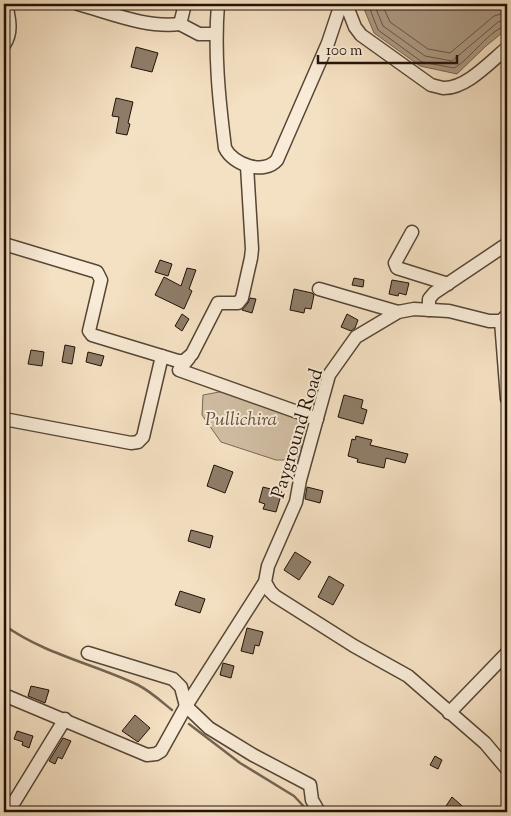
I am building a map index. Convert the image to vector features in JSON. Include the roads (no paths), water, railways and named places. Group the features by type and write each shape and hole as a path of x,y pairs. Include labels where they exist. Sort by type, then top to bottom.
{"street":[{"path":"4,45 10,33 6,4"},
{"path":"78,4 139,22 166,26 180,24 199,34 216,34"},
{"path":"180,24 186,4"},
{"path":"218,4 216,34 217,74 225,148 228,154 247,166 264,168 273,165 277,160 328,43 341,4"},
{"path":"346,4 355,27 361,35 431,85 444,88 466,82 507,48"},
{"path":"247,166 252,249 242,298 238,302 218,303 189,358 179,370 317,419"},
{"path":"412,232 395,263 396,268 448,284"},
{"path":"4,244 97,272 101,280 89,331 92,335 178,360 184,361 189,358"},
{"path":"429,310 429,299 434,293 507,244"},
{"path":"319,290 398,312"},
{"name":"Payground Road","path":"4,695 147,755 156,754 160,751 186,706 265,582 268,566 296,502 300,480 329,375 356,337 398,312 414,309 449,311 489,322 504,318"},
{"path":"504,318 507,400"},
{"path":"4,419 131,443 138,442 143,437 162,356"},
{"path":"265,582 275,596 354,646 408,676 485,743 507,769"},
{"path":"88,653 173,679 181,687 186,706 209,728 310,785 312,800 319,812"},
{"path":"449,713 507,653"},
{"path":"11,809 65,719"}],"water":[{"path":"362,4 507,4 507,29 457,74 420,66 374,33"}],"waterway":[{"path":"4,625 36,644 138,685 172,710"},
{"path":"189,724 240,763 294,796 309,812"}],"park label":[{"name":"Pullichira","path":"241,418"}]}
